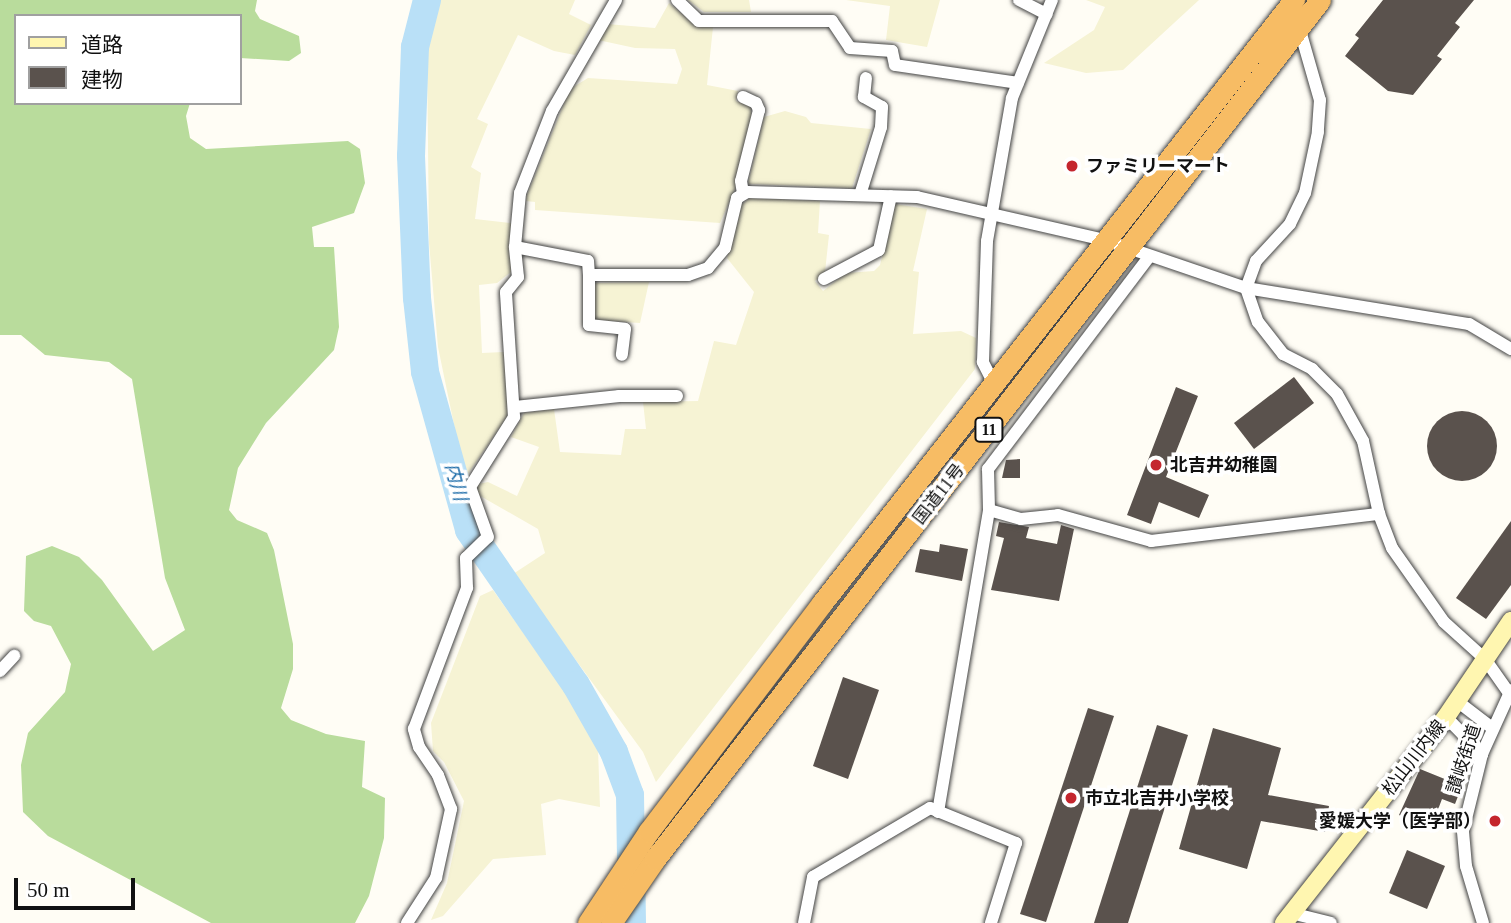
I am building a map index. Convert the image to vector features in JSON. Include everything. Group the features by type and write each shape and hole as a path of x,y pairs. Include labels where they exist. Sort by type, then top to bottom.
{"highway":[{"name":"国道11号","path":"588,923 649,831 1105,240 1290,9 1320,0"},
{"name":"国道11号","path":"611,923 655,859 1129,249 1290,9"}],"main road":[{"name":"松山川内線","path":"1287,918 1446,717 1511,621"}],"street":[{"path":"407,923 436,877 451,809 438,775 419,747 414,729 467,588 466,558 488,537 470,487 514,417 506,292 518,277 515,247 520,194 552,111 616,0"},
{"path":"677,0 699,21 832,22 850,48 892,51 895,65 1018,83"},
{"path":"1019,0 1047,13"},
{"path":"994,384 984,362 987,241 1018,83 1052,0"},
{"path":"1290,9 1320,100 1316,142 1305,193 1290,224 1256,261 1246,288 1258,322 1283,354 1312,369 1337,394 1363,441 1379,514 1392,548 1444,622 1485,659 1510,693"},
{"path":"860,195 881,127 882,107 864,97 866,78"},
{"path":"589,275 688,275 708,268 725,248 729,222 743,194 741,181 759,110 756,103 743,97"},
{"path":"743,194 891,196 992,213 1105,240 1246,288 1469,324 1511,349"},
{"path":"824,279 879,250 891,196"},
{"path":"515,247 588,261 589,325 625,329 622,355"},
{"path":"938,811 989,510 988,469 1149,257"},
{"path":"515,407 619,396 677,396"},
{"path":"989,510 1021,519 1058,515 1151,541 1379,514"},
{"path":"0,671 14,656"},
{"name":"讃岐街道","path":"1483,923 1466,866 1462,831 1482,754 1510,693"},
{"path":"1457,701 1492,729"},
{"path":"1446,717 1482,754"},
{"path":"804,923 813,877 930,808 1016,843 991,923"},
{"path":"1287,918 1331,923"}],"shaded area":[{"path":"438,0 575,0 569,14 591,25 575,55 554,51 518,35 477,119 488,124 471,167 481,173 475,219 511,223 511,272 497,283 479,285 482,353 504,352 509,403 507,417 465,478 438,347 429,243 427,48"},
{"path":"688,0 749,0 751,12 704,12"},
{"path":"846,0 940,0 927,47 886,40 890,6"},
{"path":"1086,0 1199,0 1123,70 1086,73 1044,63 1094,30 1105,7"},
{"path":"669,3 698,27 713,27 707,85 738,91 736,101 750,106 752,118 735,189 720,223 535,210 535,202 526,201 527,195 570,89 588,78 677,84 682,69 675,49 635,48 598,40 607,24 655,28"},
{"path":"785,111 806,117 811,123 871,129 852,188 748,184 764,117"},
{"path":"750,198 820,201 818,233 829,235 825,272 815,281 823,291 846,273 874,271 880,265 895,204 927,209 913,271 919,272 913,334 961,331 976,338 975,369 656,782 643,752 513,574 545,553 538,529 475,493 478,484 488,482 517,496 539,447 511,437 524,413 554,409 560,452 621,455 625,429 646,429 643,402 698,401 714,341 736,345 754,292 727,258 741,205"},
{"path":"649,282 640,323 593,320 594,283"},
{"path":"493,590 568,696 598,748 600,807 559,799 541,804 546,855 493,859 443,916 431,920 447,883 464,801 444,762 433,751 431,723 480,596"}],"green space":[{"path":"0,0 257,0 255,11 260,19 299,36 301,53 289,61 242,58 242,14 14,14 14,105 189,105 186,116 190,138 206,149 348,141 360,149 365,183 354,213 312,227 314,247 334,247 339,327 334,350 266,423 238,468 229,510 237,520 267,533 274,550 293,644 293,669 281,708 291,720 326,734 365,741 362,787 385,798 384,838 369,896 355,923 211,923 48,836 23,812 21,765 28,733 65,692 71,664 51,626 34,621 24,611 26,556 52,546 79,557 102,580 153,651 185,630 165,578 132,379 109,362 45,355 21,335 0,335"}],"building":[{"path":"1383,0 1474,0 1455,23 1460,27 1437,56 1442,59 1413,95 1388,91 1345,56 1359,38 1355,35"},
{"path":"1294,377 1314,403 1254,449 1234,423"},
{"path":"1176,387 1198,396 1166,477 1209,495 1199,518 1159,502 1151,524 1127,515"},
{"path":"1469,411 1482,417 1491,426 1495,432 1495,460 1487,471 1476,479 1455,481 1437,471 1429,460 1427,439 1437,421 1448,413"},
{"path":"1020,459 1020,478 1002,478 1006,460"},
{"path":"1511,521 1511,585 1486,619 1456,598"},
{"path":"999,522 1029,527 1026,538 1057,544 1061,525 1074,529 1059,601 991,590 1004,538 996,536"},
{"path":"940,544 968,549 962,581 915,572 920,549 939,552"},
{"path":"843,677 879,690 848,779 813,766"},
{"path":"1088,708 1114,716 1046,922 1020,914"},
{"path":"1157,725 1188,735 1128,923 1094,923"},
{"path":"1213,728 1281,748 1268,795 1329,806 1325,832 1261,821 1247,869 1179,849"},
{"path":"1420,769 1462,786 1455,804 1442,799 1431,828 1399,815"},
{"path":"1407,850 1445,866 1427,909 1389,893"}],"waterway":[{"name":"内川","path":"427,0 415,47 411,156 417,298 425,372 469,530 576,685 614,752 630,795 632,923"}],"place":[{"name":"ファミリーマート","path":"1072,166"},
{"name":"北吉井幼稚園","path":"1156,465"},
{"name":"市立北吉井小学校","path":"1071,798"},
{"name":"愛媛大学（医学部）","path":"1495,821"}]}
